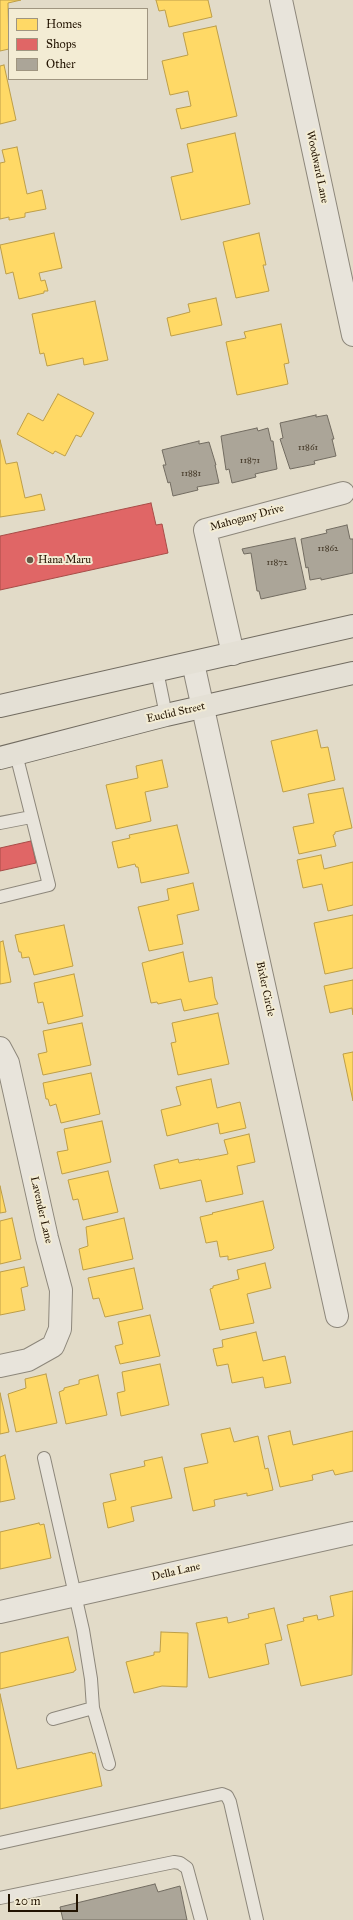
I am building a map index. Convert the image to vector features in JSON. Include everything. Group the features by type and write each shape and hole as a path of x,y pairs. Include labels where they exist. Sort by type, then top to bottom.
{"main road":[{"path":"0,706 353,626"},
{"name":"Euclid Street","path":"8,756 166,715 353,673"}],"street":[{"name":"Woodward Lane","path":"281,0 353,335"},
{"name":"Mahogany Drive","path":"233,654 205,530 343,493"},
{"name":"Bixler Circle","path":"193,662 337,1316"},
{"name":"Lavender Lane","path":"0,1048 8,1063 60,1290 60,1329 53,1346 28,1360 0,1366"},
{"name":"Della Lane","path":"0,1612 353,1533"}],"lane":[{"path":"157,671 166,715"},
{"path":"0,897 49,885 31,817 8,756"},
{"path":"0,823 31,817"},
{"path":"44,1458 76,1595 91,1679 93,1708 109,1764"},
{"path":"53,1719 93,1708"},
{"path":"0,1843 222,1794 228,1796 230,1802 257,1920"},
{"path":"0,1898 174,1862 180,1863 187,1868 201,1920"}],"building: Homes":[{"path":"0,0 21,0 8,3 8,49 0,51"},
{"path":"156,0 208,0 212,17 169,27 165,10 159,11"},
{"path":"216,26 237,116 181,129 176,109 191,106 188,91 170,95 162,61 188,55 183,33"},
{"path":"4,65 16,120 0,124 0,66"},
{"path":"235,133 250,204 181,220 171,177 193,172 187,144"},
{"path":"17,147 27,194 42,190 46,209 25,213 25,217 9,220 9,217 0,219 0,163 5,162 2,150"},
{"path":"54,233 62,268 39,273 41,281 45,280 48,291 19,299 13,272 6,274 0,245"},
{"path":"259,233 266,265 263,265 269,291 236,298 223,242"},
{"path":"216,298 222,325 171,336 167,318 190,312 188,304"},
{"path":"95,301 108,360 84,365 83,358 47,366 44,353 40,354 32,314"},
{"path":"281,324 289,363 284,364 288,384 237,395 226,342 246,338 244,332"},
{"path":"58,394 94,413 81,437 76,435 65,456 55,451 53,454 17,434 28,413 43,421"},
{"path":"0,440 6,464 17,462 25,498 41,494 45,510 0,517"},
{"path":"317,730 321,748 328,747 335,780 283,792 271,741"},
{"path":"162,760 168,787 145,792 151,821 116,829 106,785 138,778 136,766"},
{"path":"343,788 352,828 335,832 333,835 336,846 299,854 293,827 314,823 308,794"},
{"path":"177,825 189,873 141,883 138,867 136,867 135,864 118,868 112,842 130,838 129,835"},
{"path":"321,855 324,869 353,862 353,905 328,911 322,884 303,888 297,860"},
{"path":"193,883 199,910 177,915 183,944 149,951 138,907 169,900 167,889"},
{"path":"353,915 353,968 325,974 314,923"},
{"path":"64,925 73,966 34,975 29,957 22,958 21,952 19,952 15,935"},
{"path":"3,941 11,982 0,984 0,942"},
{"path":"183,952 189,982 212,977 215,998 218,1004 184,1011 181,999 158,1004 157,1002 151,1003 142,963"},
{"path":"74,974 83,1016 48,1024 43,1002 38,1003 34,983"},
{"path":"353,980 353,1015 352,1008 330,1013 324,986"},
{"path":"218,1013 229,1064 178,1075 171,1043 176,1042 172,1023"},
{"path":"82,1023 91,1065 43,1075 38,1054 47,1052 43,1031"},
{"path":"353,1052 353,1101 343,1054"},
{"path":"91,1073 100,1114 61,1123 56,1104 50,1106 48,1099 46,1099 43,1083"},
{"path":"211,1079 217,1108 240,1102 246,1128 220,1134 218,1123 167,1136 161,1110 181,1105 176,1087"},
{"path":"102,1121 111,1162 62,1174 57,1152 68,1150 64,1129"},
{"path":"249,1134 255,1162 237,1166 243,1194 206,1202 201,1180 160,1189 154,1165 178,1159 179,1163 228,1154 224,1140"},
{"path":"108,1171 118,1212 83,1220 78,1199 73,1200 68,1180"},
{"path":"0,1186 6,1212 0,1213"},
{"path":"263,1201 274,1248 272,1250 228,1260 228,1256 220,1257 217,1241 206,1243 200,1217"},
{"path":"12,1218 21,1259 0,1264 0,1221"},
{"path":"124,1218 133,1259 83,1270 79,1249 88,1246 86,1227"},
{"path":"265,1263 271,1288 247,1294 254,1323 220,1330 210,1289 213,1288 213,1286 239,1279 237,1270"},
{"path":"24,1267 28,1286 21,1288 25,1310 0,1315 0,1272"},
{"path":"134,1268 143,1309 105,1317 99,1298 93,1299 88,1278"},
{"path":"150,1315 160,1356 120,1364 115,1346 123,1344 118,1322"},
{"path":"256,1332 263,1361 285,1356 291,1383 265,1388 263,1377 232,1383 228,1364 217,1366 213,1349 223,1347 222,1340"},
{"path":"160,1364 169,1405 121,1416 117,1393 125,1391 122,1372"},
{"path":"46,1374 57,1423 16,1432 8,1394 26,1388 25,1379"},
{"path":"98,1375 107,1415 66,1424 59,1392 64,1390 64,1388 79,1384 79,1380"},
{"path":"0,1393 9,1432 0,1434"},
{"path":"230,1428 234,1442 258,1436 265,1469 268,1468 273,1490 247,1496 247,1493 214,1500 215,1506 193,1511 184,1468 208,1463 201,1434"},
{"path":"290,1431 293,1445 353,1431 353,1471 335,1475 333,1470 312,1475 313,1480 280,1487 268,1436"},
{"path":"5,1455 15,1499 0,1502 0,1457"},
{"path":"162,1457 172,1498 131,1507 134,1521 108,1528 103,1503 116,1500 110,1474 145,1466 144,1461"},
{"path":"39,1523 40,1525 44,1524 51,1558 0,1569 0,1532"},
{"path":"353,1591 352,1675 301,1686 287,1625 304,1621 303,1618 317,1615 318,1620 334,1616 330,1596"},
{"path":"274,1608 282,1640 265,1644 269,1664 209,1678 196,1623 227,1617 228,1623 249,1618 248,1614"},
{"path":"161,1632 188,1633 187,1687 162,1686 134,1693 126,1662 154,1655 154,1652 160,1652"},
{"path":"68,1637 76,1670 74,1672 0,1689 0,1653"},
{"path":"0,1694 17,1769 92,1752 93,1754 95,1753 102,1786 0,1809"}],"building: Shops":[{"path":"151,503 156,525 162,524 168,553 0,590 0,536"},
{"path":"31,841 36,863 0,871 0,848"}],"building: Other":[{"path":"316,415 316,417 327,415 334,439 332,439 336,456 314,461 315,464 290,469 280,439 283,438 280,423"},
{"path":"257,428 258,431 268,428 271,441 273,441 277,469 255,474 256,477 232,483 229,469 226,470 221,436"},
{"path":"199,441 199,444 209,442 216,465 219,483 197,487 198,490 173,496 170,482 168,483 163,465 166,465 162,450"},
{"path":"347,525 350,539 353,539 353,573 321,580 321,578 310,580 308,567 306,568 301,539 327,533 326,530"},
{"path":"295,538 306,589 261,599 259,591 257,591 251,553 244,554 242,549"},
{"path":"155,1884 158,1892 180,1886 187,1920 63,1920 60,1907"}],"place":[{"name":"Hana Maru","path":"30,560"}]}
